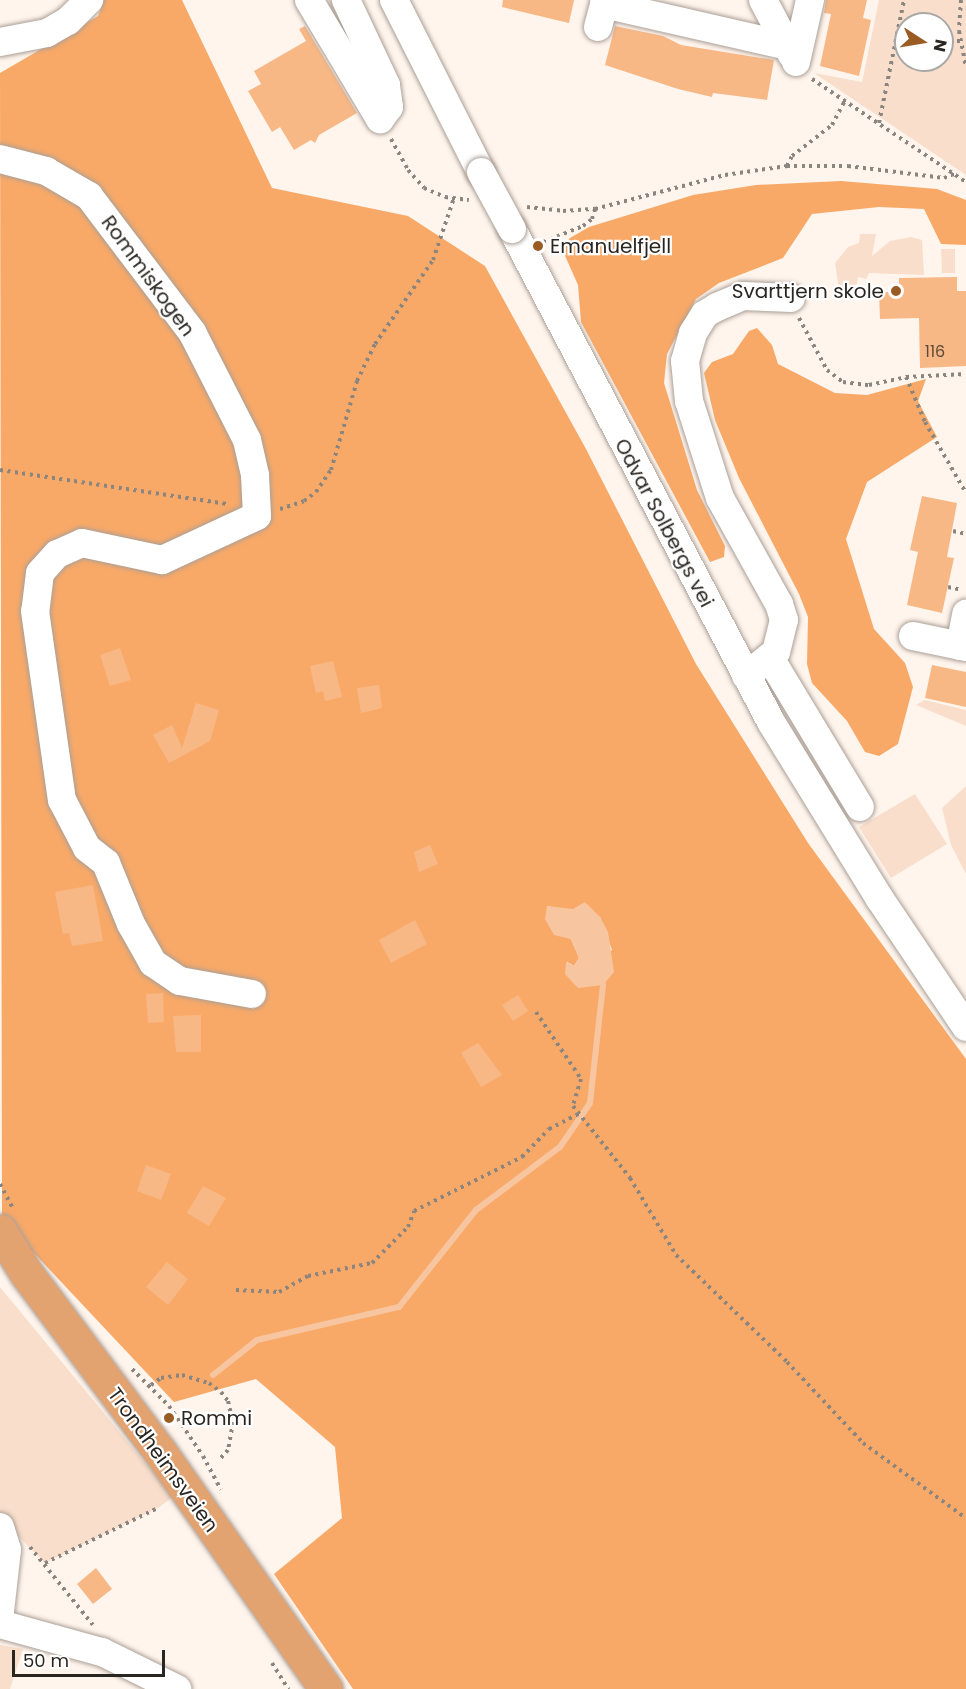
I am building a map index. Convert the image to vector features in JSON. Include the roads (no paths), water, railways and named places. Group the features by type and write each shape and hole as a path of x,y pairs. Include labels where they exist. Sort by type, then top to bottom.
{"highway":[{"name":"Trondheimsveien","path":"0,1231 26,1273 160,1452 326,1689"}],"street":[{"path":"0,42 47,33 68,21 89,0"},
{"path":"309,0 380,119 389,107 386,86 346,0"},
{"name":"Odvar Solbergs vei","path":"394,0 481,172 518,218 746,676 839,834 966,1027"},
{"path":"763,0 792,54"},
{"path":"792,54 810,0"},
{"path":"602,10 792,54"},
{"name":"Rommiskogen","path":"0,159 46,171 89,196 192,332 247,440 255,475 256,516 162,560 82,543 57,554 40,573 35,611 62,800 87,848 106,863 153,963 180,981 252,994"},
{"path":"746,676 771,658 782,639 782,612 720,498 689,401 685,361 699,322 717,307 743,296 791,298"},
{"path":"913,636 963,647 966,614"},
{"path":"771,658 860,807"},
{"path":"0,1611 11,1533"},
{"path":"0,1624 94,1649 177,1689"}],"waterway":[{"path":"213,1375 257,1340 399,1307 476,1210 560,1147 590,1103 603,985"}],"place":[{"name":"Emanuelfjell","path":"538,246"},
{"name":"Svarttjern skole","path":"896,291"},
{"name":"Rommi","path":"169,1418"}]}
